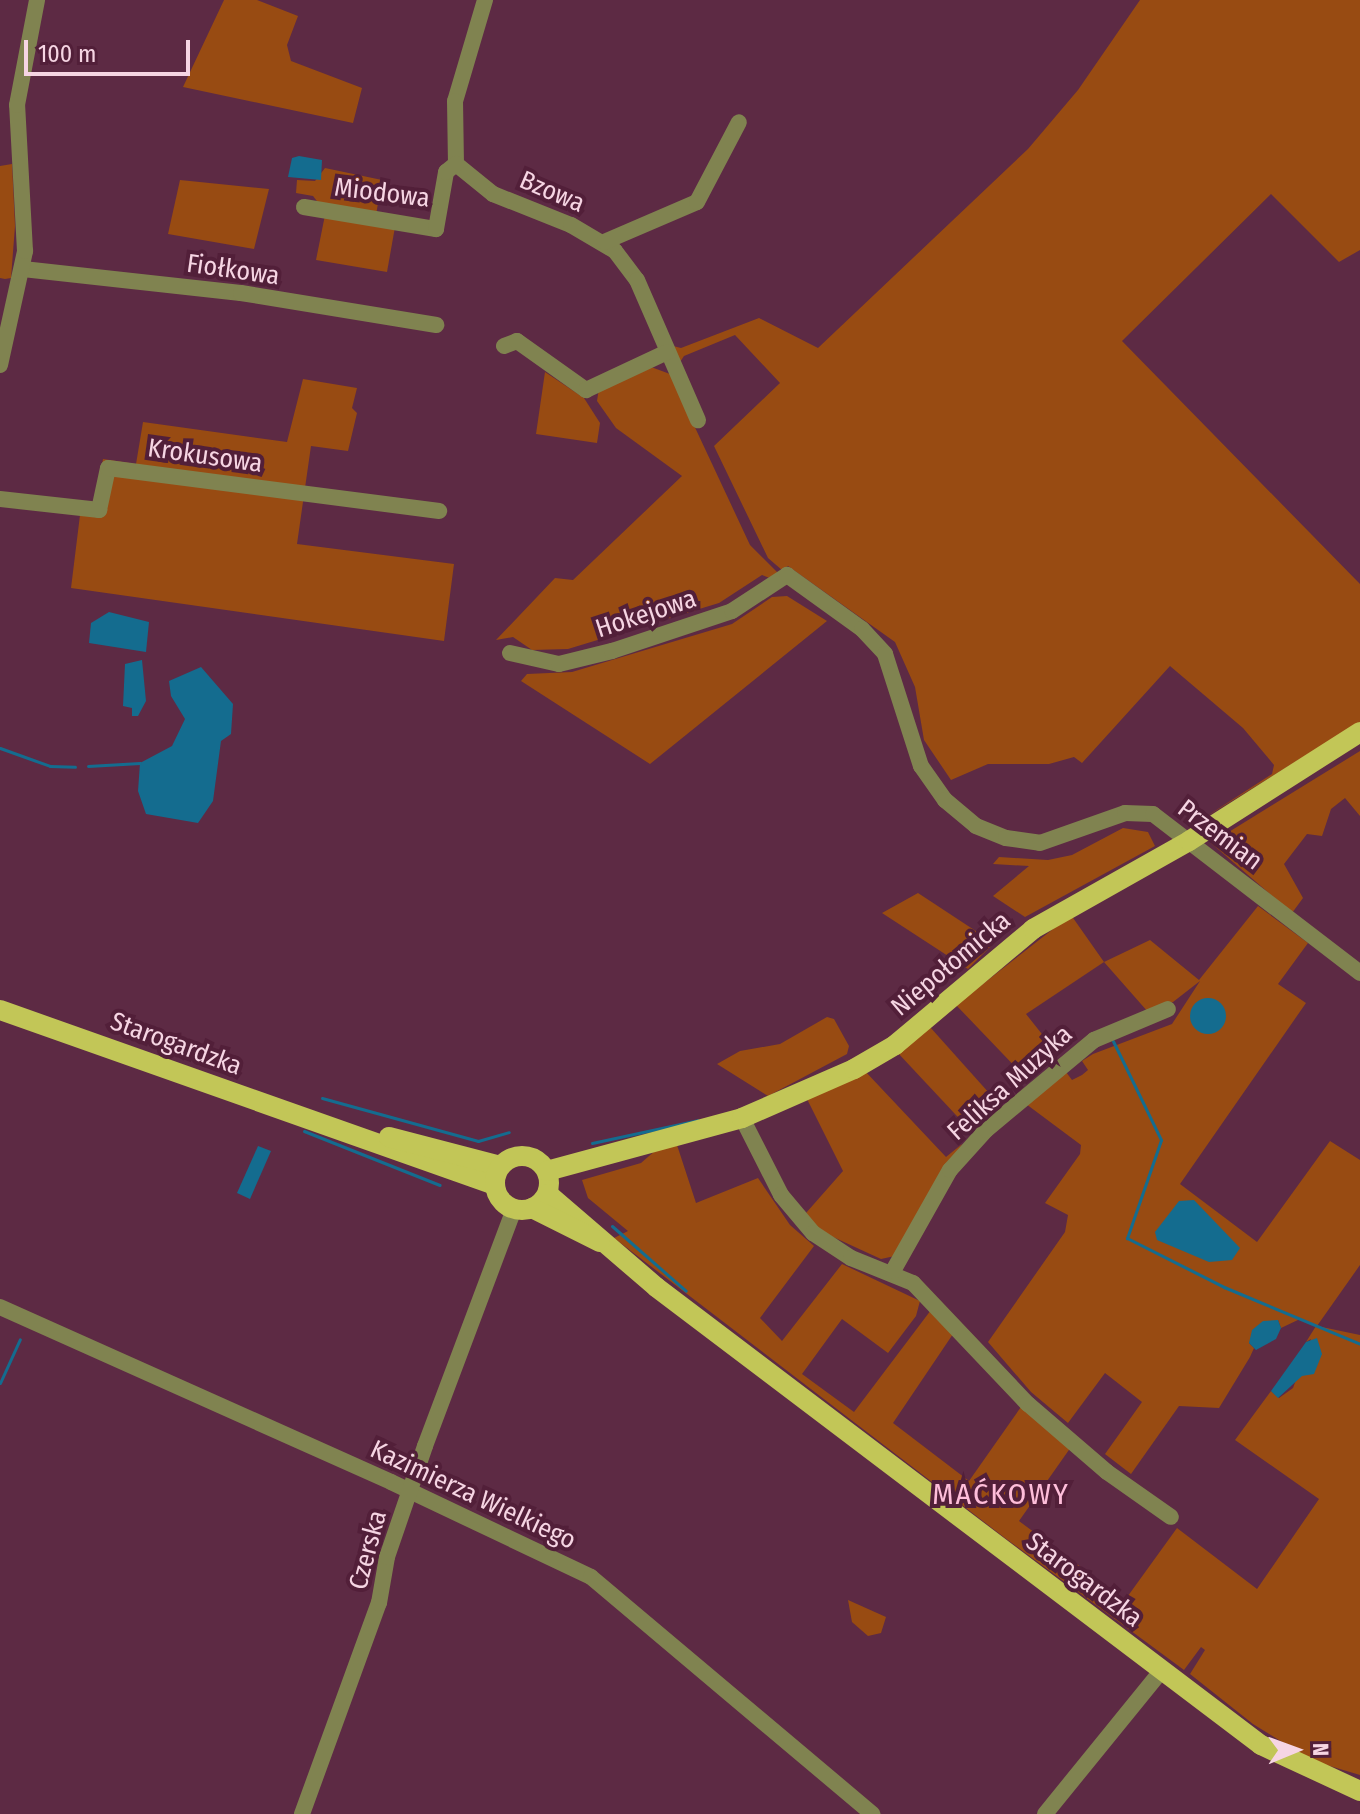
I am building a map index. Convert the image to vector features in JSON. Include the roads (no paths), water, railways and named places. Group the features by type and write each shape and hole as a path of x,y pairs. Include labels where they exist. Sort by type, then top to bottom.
{"main road":[{"name":"Niepołomicka","path":"547,1171 742,1118 895,1045 1033,929 1189,841 1360,732"},
{"name":"Starogardzka","path":"0,1010 334,1127 498,1175"},
{"path":"525,1155 547,1171 548,1194 523,1209 501,1200 498,1175 525,1155"},
{"name":"Starogardzka","path":"548,1194 584,1221 600,1242"},
{"name":"Starogardzka","path":"523,1209 600,1242 1261,1745 1360,1791"}],"street":[{"path":"0,365 23,269 25,205 17,105 37,0"},
{"path":"456,164 455,101 485,0"},
{"path":"604,242 697,202 739,122"},
{"name":"Miodowa","path":"304,207 436,229 446,172 456,164"},
{"name":"Bzowa","path":"456,164 493,194 604,242 637,280 698,420"},
{"name":"Fiołkowa","path":"23,269 241,293 436,325"},
{"path":"504,346 517,341 586,390 667,352"},
{"name":"Krokusowa","path":"0,499 99,510 108,468 439,511"},
{"name":"Hokejowa","path":"510,653 559,664 599,655 721,615 787,575"},
{"name":"Przemian","path":"787,575 862,629 885,654 921,766 945,800 976,826 1006,838 1040,843 1139,811 1153,814 1360,973"},
{"name":"Feliksa Muzyka","path":"893,1271 950,1170 986,1130 1094,1040 1168,1009"},
{"path":"742,1118 793,1213 851,1258 893,1271 943,1309 1028,1404 1107,1472 1171,1517"},
{"name":"Czerska","path":"302,1814 379,1603 387,1557 410,1494 523,1209"},
{"name":"Kazimierza Wielkiego","path":"0,1307 591,1577 872,1814"},
{"path":"1045,1814 1162,1670"}],"water":[{"path":"299,156 322,160 321,180 288,177 292,158"},
{"path":"109,612 149,622 146,652 89,643 91,623"},
{"path":"142,660 146,701 138,716 132,716 132,708 123,706 125,664"},
{"path":"201,667 233,704 231,734 221,741 213,801 198,823 146,814 138,791 140,763 172,746 185,719 171,696 169,681"},
{"path":"1208,998 1221,1003 1226,1016 1221,1029 1208,1034 1195,1029 1190,1016 1195,1003"},
{"path":"258,1146 271,1151 250,1199 237,1193"},
{"path":"1194,1200 1240,1248 1232,1260 1209,1262 1157,1240 1155,1232 1179,1201"},
{"path":"1278,1320 1281,1328 1276,1339 1256,1350 1249,1343 1252,1330 1263,1321"},
{"path":"1317,1338 1322,1354 1314,1374 1302,1376 1278,1398 1271,1391 1306,1342"}],"waterway":[{"path":"0,748 50,766 75,767"},
{"path":"88,766 140,763"},
{"path":"1113,1041 1161,1140 1127,1238 1224,1287 1360,1344"},
{"path":"322,1098 478,1141 509,1132"},
{"path":"592,1143 698,1120"},
{"path":"304,1131 440,1185"},
{"path":"612,1226 686,1291"},
{"path":"0,1383 20,1339"}],"district":[{"name":"MAĆKOWY","path":"1001,1494"}]}
